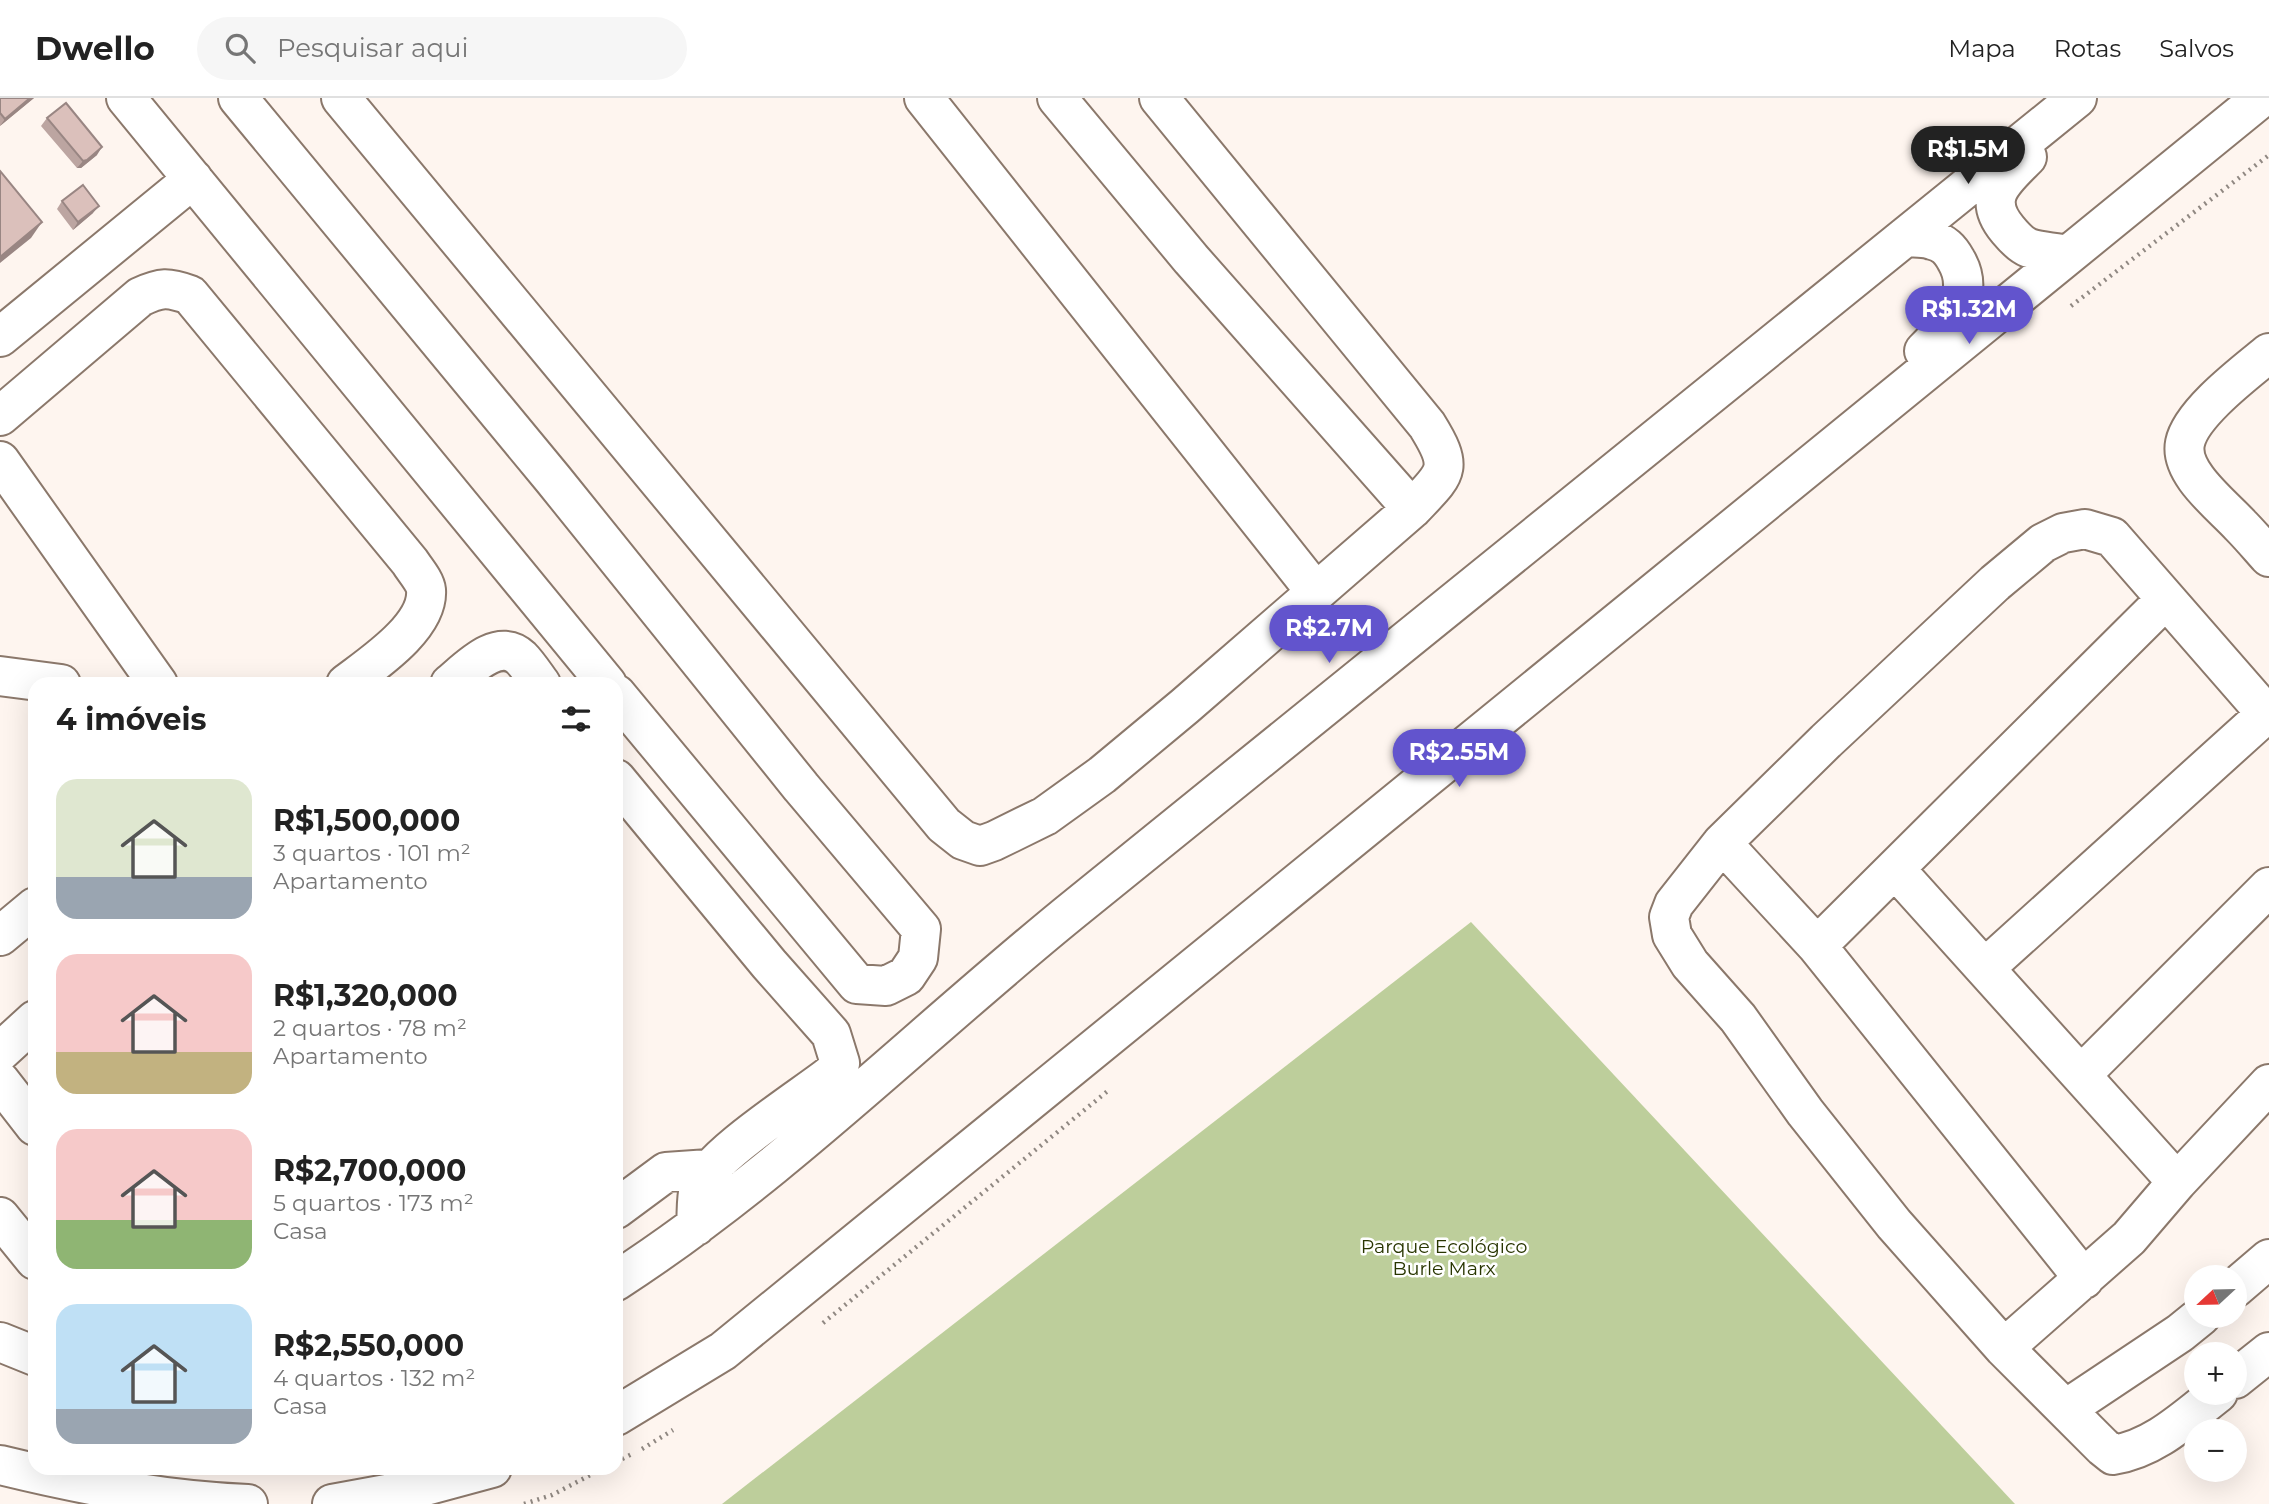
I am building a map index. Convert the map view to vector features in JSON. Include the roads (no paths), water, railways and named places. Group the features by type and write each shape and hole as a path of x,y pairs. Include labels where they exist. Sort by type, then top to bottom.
{"street":[{"path":"126,98 601,677"},
{"path":"238,98 553,479 801,787 921,929 918,958 906,976 886,986 857,984 623,702"},
{"path":"341,98 944,825 963,840 980,846 1045,816 1102,775 1412,509 1440,480 1444,467 1443,450 1433,433 1159,98"},
{"path":"924,98 1315,592"},
{"path":"1057,98 1200,269 1412,509"},
{"path":"623,1276 696,1226 764,1172 1065,916 2077,98"},
{"path":"2067,255 2028,248 2014,236 1996,210 1995,197 2003,181 2094,98"},
{"path":"623,1412 723,1351 2261,98"},
{"path":"0,337 192,179"},
{"path":"1809,466 1942,332 1956,313 1963,296 1964,281 1958,263 1947,246 1931,239 1905,237"},
{"path":"0,416 140,297 158,289 174,289 190,295 410,562 426,587 425,606 415,625 354,677"},
{"path":"2269,353 2218,397 2197,421 2185,442 2186,460 2204,489 2269,557"},
{"path":"0,461 153,677"},
{"path":"1985,968 2268,715 2112,537 2085,529 2063,533 2043,542 1995,583 1722,844 1674,904 1669,917 1672,935 1680,949 1738,1018 1805,1112 1894,1224 2004,1348 2103,1447 2113,1455 2151,1443 2202,1405"},
{"path":"1817,946 2166,599"},
{"path":"460,677 545,610"},
{"path":"494,652 504,651 519,656 536,677"},
{"path":"0,676 28,680"},
{"path":"623,787 831,1034 840,1063 832,1074 730,1150 709,1169 699,1186 696,1226"},
{"path":"1722,844 1817,946 2084,1279"},
{"path":"1895,869 2177,1182"},
{"path":"2081,1074 2269,887"},
{"path":"0,936 28,913"},
{"path":"0,1052 28,1026"},
{"path":"0,1081 28,1117"},
{"path":"2004,1348 2129,1238 2177,1182 2269,1084"},
{"path":"623,1204 666,1172 709,1169"},
{"path":"0,1217 28,1251"},
{"path":"2247,1278 2269,1259"},
{"path":"2066,1409 2186,1328"},
{"path":"0,1342 28,1353"},
{"path":"2247,1370 2269,1352"},
{"path":"0,1465 28,1472"},
{"path":"41,1475 203,1502 248,1504"},
{"path":"332,1504 414,1489 466,1475"}],"park label":[{"name":"Parque Ecológico Burle Marx","path":"1444,1257"}]}
